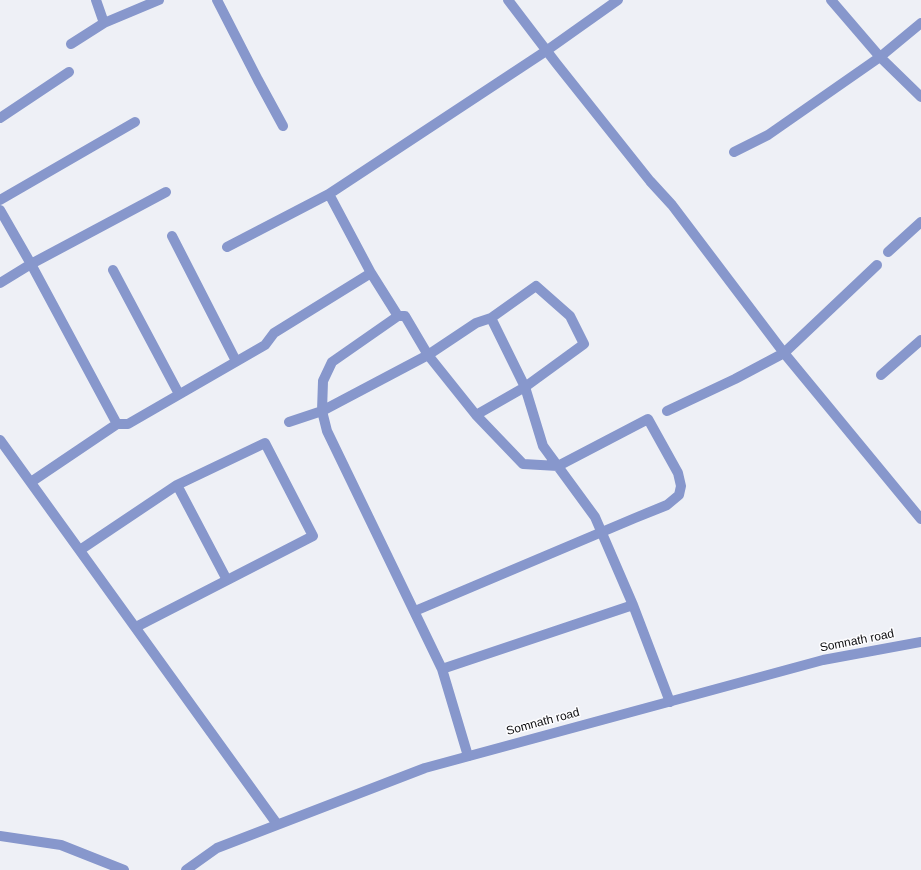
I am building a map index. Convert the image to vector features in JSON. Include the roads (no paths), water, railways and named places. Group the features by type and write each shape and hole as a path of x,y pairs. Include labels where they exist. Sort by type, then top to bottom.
{"street":[{"path":"96,0 104,23"},
{"path":"71,44 104,23 159,0"},
{"path":"217,0 283,126"},
{"path":"508,0 546,51 650,181 672,205 784,353 921,519"},
{"path":"227,248 329,194 546,51 618,0"},
{"path":"835,2 880,57 921,97"},
{"path":"734,152 768,135 880,57 921,23"},
{"path":"0,118 68,72"},
{"path":"0,200 135,122"},
{"path":"0,283 31,264 166,192"},
{"path":"329,194 371,273 398,316"},
{"path":"0,210 118,424"},
{"path":"888,252 921,222"},
{"path":"172,236 236,361"},
{"path":"667,411 735,379 784,353 877,265"},
{"path":"113,270 179,394"},
{"path":"31,482 118,424 128,424 264,345 274,333 371,273"},
{"path":"289,422 322,411 428,354 476,323 491,318 536,286 570,316 584,344 524,387 476,415"},
{"path":"415,611 667,505 679,495 681,486 678,473 648,419 558,466 523,464 476,415 428,354 405,316 398,316 332,362 324,382 322,411 327,431 442,669 468,756"},
{"path":"491,318 524,387 543,446 595,517 633,605 670,702"},
{"path":"881,374 921,340"},
{"path":"0,440 277,824"},
{"path":"80,550 176,485 264,443 313,536 136,627"},
{"path":"176,485 227,580"},
{"path":"442,669 633,605"},
{"name":"Somnath road","path":"186,870 217,848 425,768 823,660 921,642"},
{"path":"0,836 61,845 124,870"}]}
